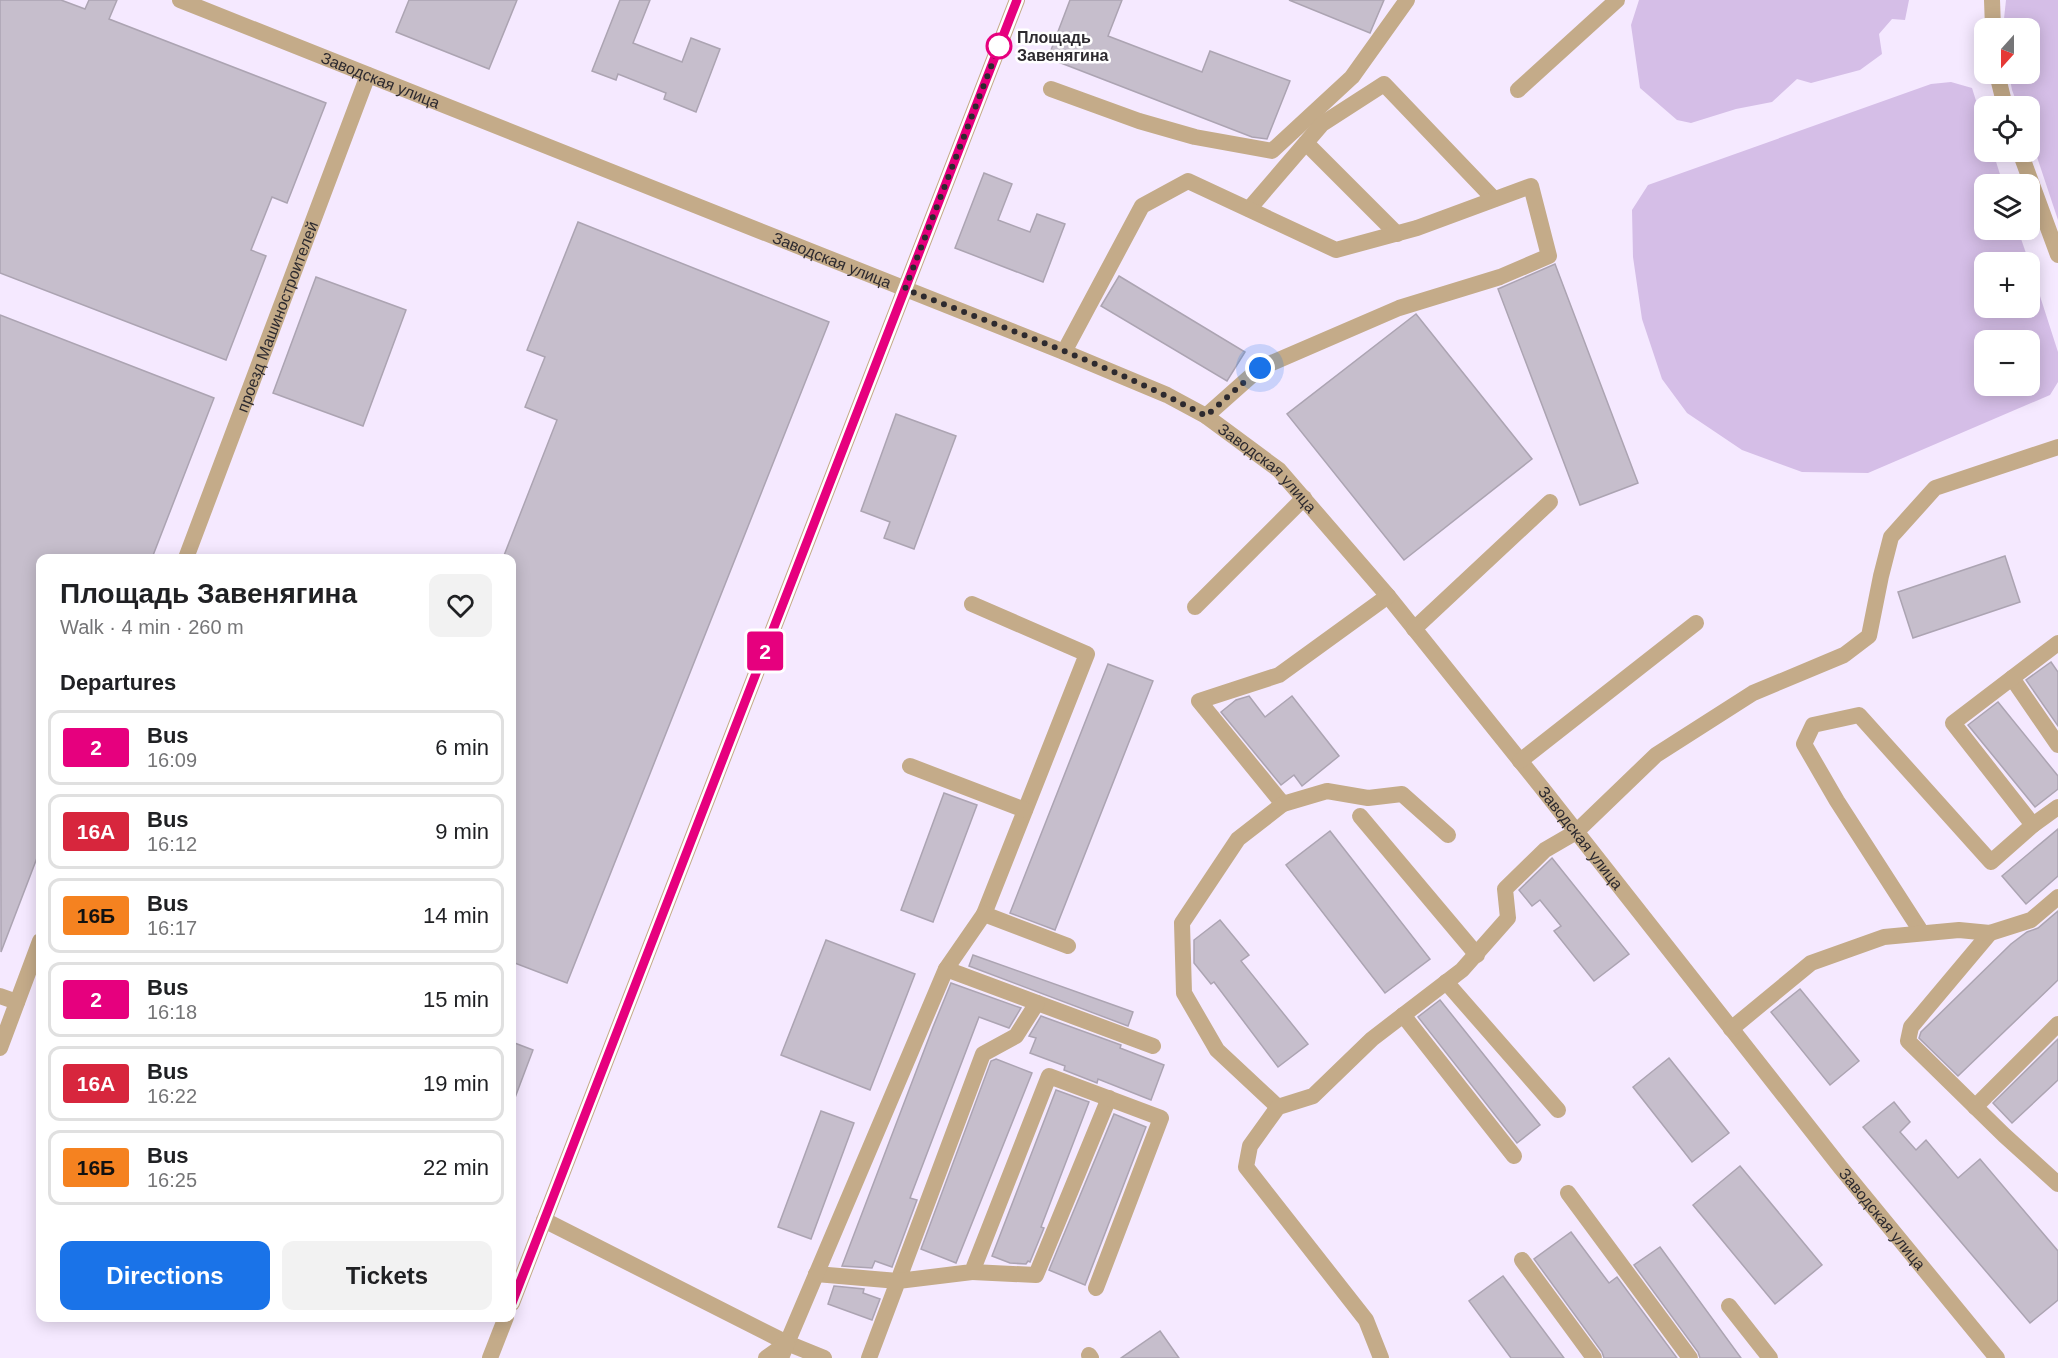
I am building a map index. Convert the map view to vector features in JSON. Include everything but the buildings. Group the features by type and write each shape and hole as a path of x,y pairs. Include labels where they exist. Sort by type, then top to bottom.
{"street":[{"name":"Заводская улица","path":"180,0 1167,395 1206,416 1280,470 1388,596 1841,1168 1997,1358"},
{"path":"516,1293 1017,0"},
{"path":"1052,89 1139,121 1195,137 1272,151 1352,77 1407,0"},
{"path":"1518,90 1617,0"},
{"path":"1992,0 1993,18"},
{"name":"проезд Машиностроителей","path":"188,554 368,75"},
{"path":"1249,209 1322,124 1384,84 1494,199"},
{"path":"1306,143 1397,234"},
{"path":"2024,162 2058,255"},
{"path":"1064,352 1142,207 1188,181 1336,250 1417,228 1531,186 1549,256 1500,278 1399,308 1260,368 1206,416"},
{"path":"1381,1358 1366,1320 1246,1167 1250,1146 1278,1107 1313,1096 1372,1039 1462,970 1508,918 1505,889 1545,850 1576,831 1656,755 1753,693 1844,656 1869,636 1891,537 1935,488 2058,447"},
{"path":"1195,608 1304,498"},
{"path":"1414,629 1550,502"},
{"path":"1283,804 1199,701 1279,675 1388,596"},
{"path":"766,1358 784,1350 946,969 984,914 1087,654 972,604"},
{"path":"1520,761 1696,623"},
{"path":"2033,825 1953,723 2058,643"},
{"path":"2012,678 2058,745"},
{"path":"1922,933 1837,801 1804,744 1813,725 1859,715 1991,862 2033,825 2058,807"},
{"path":"910,766 1025,810"},
{"path":"1278,1107 1217,1050 1185,993 1182,923 1238,839 1283,804 1327,791 1368,798 1402,794 1448,835"},
{"path":"1360,816 1477,954"},
{"path":"1731,1029 1811,963 1884,936 1959,930 1990,933 2031,920 2058,897"},
{"path":"984,914 1068,946"},
{"path":"1990,933 1911,1027 1908,1041 2058,1184"},
{"path":"0,1048 36,956"},
{"path":"946,969 1153,1046"},
{"path":"1446,982 1558,1110"},
{"path":"0,996 17,1002"},
{"path":"869,1358 983,1054 1016,1036 1037,1003"},
{"path":"1402,1015 1514,1156"},
{"path":"1975,1107 2058,1024"},
{"path":"972,1272 1049,1076 1161,1118 1096,1288"},
{"path":"816,1274 898,1281 972,1272 1036,1275 1109,1098"},
{"path":"1568,1193 1690,1358"},
{"path":"544,1220 784,1350 824,1358"},
{"path":"1522,1260 1594,1358"},
{"path":"1729,1306 1770,1358"},
{"path":"490,1358 504,1322"}],"shaded area":[{"path":"0,0 2058,0 2058,1358 0,1358"},
{"path":"1639,0 1909,0 1905,20 1892,19 1879,34 1882,54 1860,70 1811,83 1797,79 1772,102 1736,109 1691,123 1677,120 1640,88 1631,25"},
{"path":"2006,0 2058,0 2058,220 2039,162 2040,96 2014,96 2011,84 2040,84 2040,18 2004,18"},
{"path":"1951,82 1972,88 1975,96 1974,162 1996,162 2000,174 1974,174 1974,240 2021,240 2026,252 1974,252 1974,318 2040,318 2040,296 2058,352 2058,382 2050,395 1868,473 1802,472 1742,450 1687,413 1662,379 1642,319 1633,257 1632,210 1648,185 1931,84"}],"bus line":[{"name":"2","path":"516,1293 1017,0"}],"place":[{"name":"Площадь Завенягина","path":"999,46"}],"route":[{"path":"999,46 905,289 1095,364 1167,395 1206,416 1260,368"}]}
